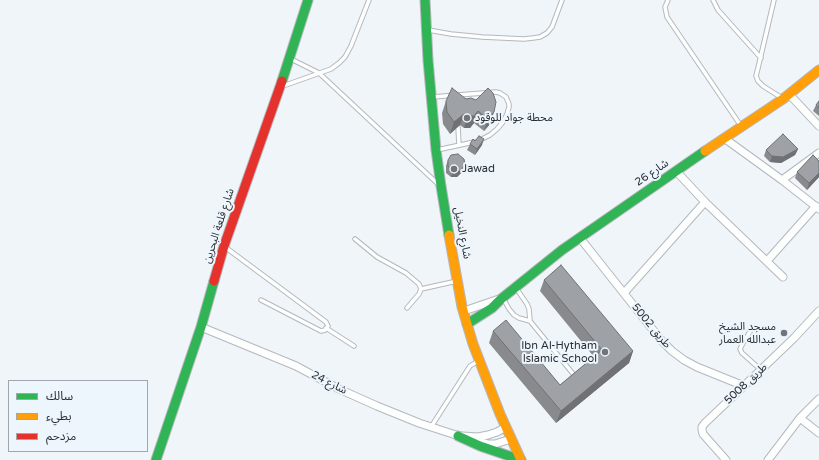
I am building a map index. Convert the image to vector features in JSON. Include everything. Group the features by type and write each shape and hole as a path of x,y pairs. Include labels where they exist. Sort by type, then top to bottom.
{"street":[{"name":"شارع قلعة البحرين","path":"156,460 201,326 224,246 290,58 308,0"},
{"name":"شارع النخيل","path":"425,0 436,150 441,186 464,311 473,344 506,427 521,460"},
{"name":"شارع 26","path":"467,324 492,308 502,298 553,257 786,96 819,70"},
{"path":"786,96 819,126"},
{"path":"724,138 818,208 767,261"},
{"path":"782,180 819,153"},
{"path":"676,171 705,202 783,277"},
{"path":"624,293 705,202"},
{"name":"طريق 5002","path":"580,238 661,340 672,351 697,367 744,386"},
{"name":"شارع 26","path":"464,311 502,298"},
{"name":"طريق 5008","path":"726,460 703,434 702,427 704,423 794,338 819,311"},
{"name":"شارع 24","path":"201,326 296,366 339,389 377,406 431,427 488,444 495,444 512,438"},
{"path":"768,460 800,418 819,399"},
{"path":"800,418 819,433"},
{"name":"شارع 24","path":"458,436 478,437 497,432 506,427"},
{"path":"458,436 480,446 521,460"}],"lane":[{"path":"280,87 330,69 339,63 345,57 351,46 369,0"},
{"path":"427,30 482,37 524,39 540,37 547,33 552,27 562,0"},
{"path":"668,0 665,7 666,16 741,127"},
{"path":"713,0 718,10 761,58"},
{"path":"774,0 756,76 758,81 763,86 786,96"},
{"path":"290,58 319,73 441,186"},
{"path":"432,97 496,92 506,97 510,107 503,122 490,135 474,142 436,150"},
{"path":"457,95 457,101"},
{"path":"458,127 459,145"},
{"path":"355,239 378,257 412,277 419,284 421,289 418,296 407,308"},
{"path":"224,246 326,322 328,326 326,328"},
{"path":"421,289 458,280"},
{"path":"515,288 527,304 530,321 574,375"},
{"path":"502,298 514,315 530,321"},
{"path":"261,300 321,330 325,330 326,328"},
{"path":"326,328 354,346"},
{"path":"752,330 742,343 740,349 742,353 761,370"},
{"path":"431,427 470,366 480,362"}],"building":[{"path":"452,88 466,99 471,98 476,100 488,88 493,93 496,102 494,112 488,119 478,111 474,116 464,114 454,122 447,112 446,101"},
{"path":"819,101 819,108 816,105"},
{"path":"783,134 798,149 783,157 772,156 766,150"},
{"path":"479,136 484,139 477,149 470,144 473,139 475,141"},
{"path":"458,154 464,159 465,165 460,171 453,171 448,166 448,160 451,155"},
{"path":"813,155 819,161 819,173 809,183 797,172"},
{"path":"561,265 633,351 561,411 493,331 506,320 560,385 602,350 544,280"}],"traffic: fast":[{"path":"282,81 308,0"},
{"path":"425,0 428,60 436,150 449,235"},
{"path":"467,324 492,308 562,250 705,151"},
{"path":"156,460 201,327 214,281"},
{"path":"458,436 480,446 521,460"}],"traffic: slow":[{"path":"705,151 783,99 819,70"},
{"path":"449,235 462,307 473,344 500,414 521,460"}],"traffic: jam":[{"path":"214,281 224,246 282,81"}],"place":[{"name":"محطة جواد للوقود","path":"467,118"},
{"name":"Jawad","path":"454,169"},
{"name":"مسجد الشيخ عبدالله العمار","path":"784,333"},
{"name":"Ibn Al-Hytham Islamic School","path":"605,352"}]}
